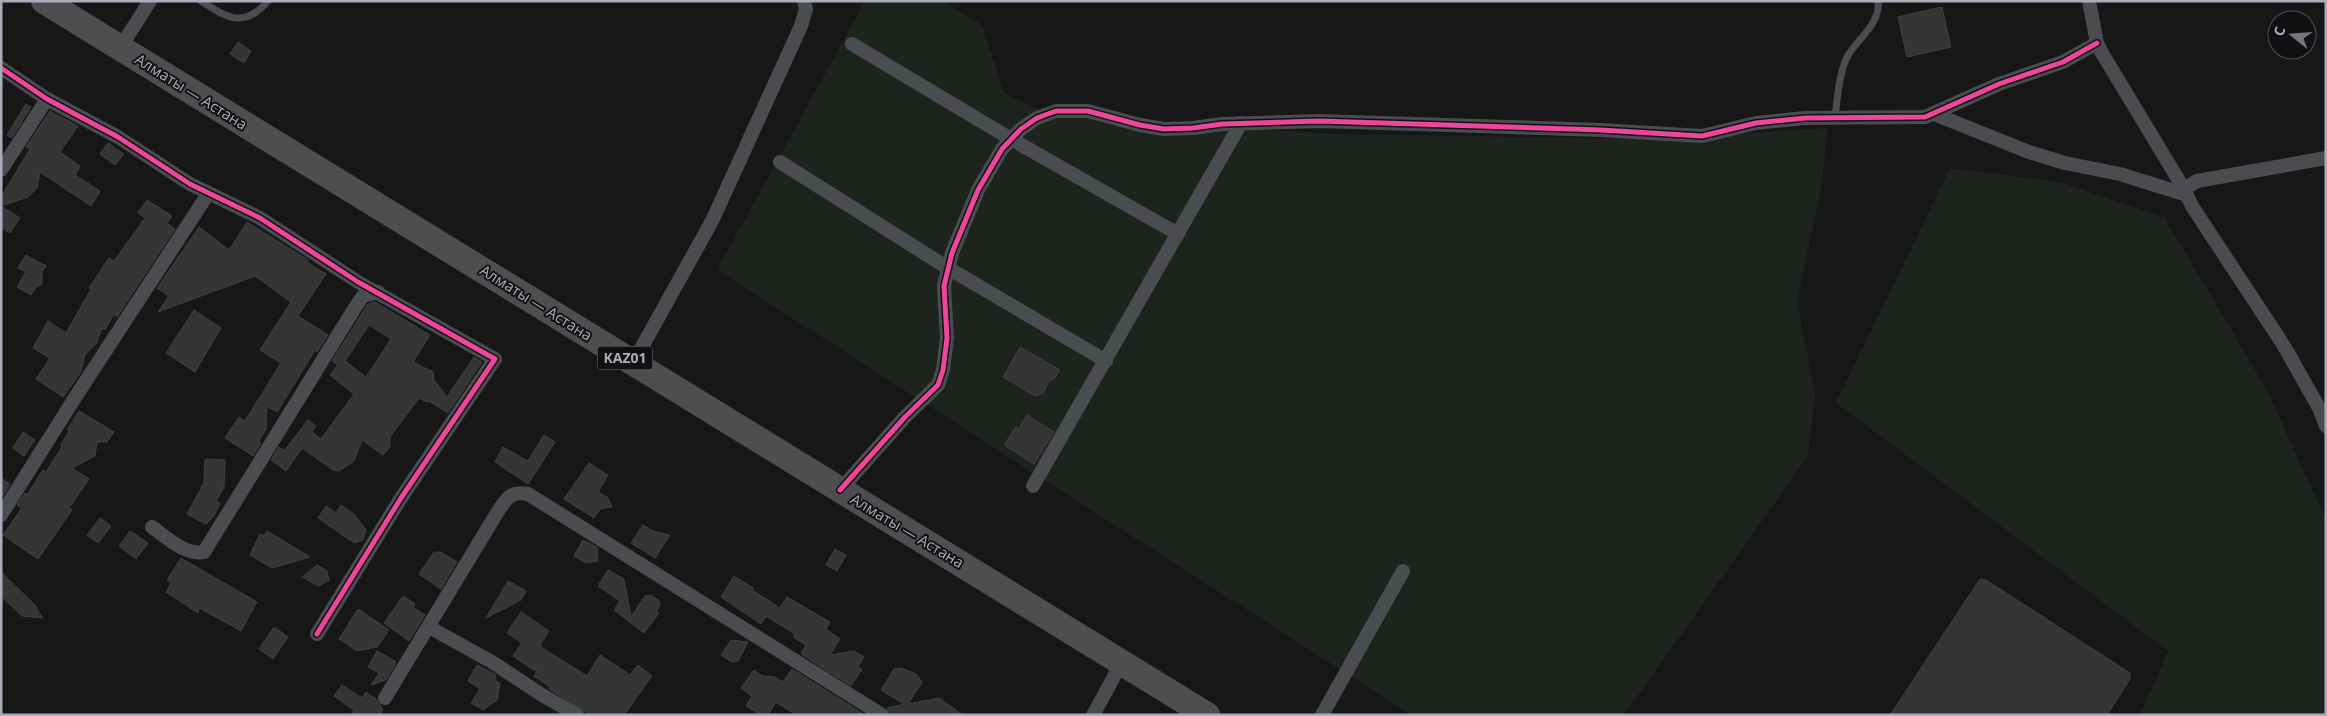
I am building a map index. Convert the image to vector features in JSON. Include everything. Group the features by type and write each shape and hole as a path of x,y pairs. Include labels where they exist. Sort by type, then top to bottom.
{"highway":[{"name":"Алматы — Астана","path":"44,1 1207,715"}],"street":[{"path":"120,48 150,1"},
{"path":"633,363 712,221 801,26 806,9 804,1"},
{"path":"2089,1 2097,43 2192,206 2284,346 2319,408 2326,426"},
{"path":"840,490 906,417 938,385 943,370 947,338 944,286 952,253 978,190 992,163 1011,139 1037,118 1056,111 1088,111 1140,125 1164,129 1241,123 1319,121 1602,130 1702,136 1756,122 1835,118 1925,117 1999,84 2063,62 2097,43"},
{"path":"852,44 1011,139 1178,234"},
{"path":"1,68 47,99 118,137 190,184 260,218 358,282 495,359 406,491 317,634"},
{"path":"1,170 47,99"},
{"path":"1934,114 2065,163 2120,174 2185,192"},
{"path":"1033,486 1241,123"},
{"path":"2185,192 2197,181 2326,158"},
{"path":"780,162 948,268 1106,360"},
{"path":"1,515 208,194"},
{"path":"152,527 188,551 198,554 204,552 356,306 363,296 378,292"},
{"path":"385,698 500,508 508,496 519,492 536,499 882,715"},
{"path":"1322,715 1403,570"},
{"path":"428,627 492,662 542,695 577,715"},
{"path":"1093,715 1122,662"}],"lane":[{"path":"201,1 231,19 257,13 268,1"},
{"path":"1835,118 1837,96 1846,58 1877,17 1878,1"}],"shaded area":[{"path":"865,1 942,1 982,25 1004,93 1052,116 1336,134 1662,139 1828,128 1820,194 1797,302 1815,393 1808,456 1624,715 1411,715 717,270"},
{"path":"1950,168 2064,183 2165,218 2268,392 2326,520 2326,715 2140,715 2168,651 1836,403"}],"building":[{"path":"1942,7 1951,47 1907,57 1898,17"},
{"path":"238,42 251,51 244,63 230,54"},
{"path":"26,104 31,107 12,138 7,135"},
{"path":"50,111 78,126 60,152 80,166 75,175 100,191 91,206 40,172 37,188 28,197 1,206 1,197 30,149 26,147"},
{"path":"108,143 124,154 115,165 100,154"},
{"path":"147,200 172,216 167,223 175,229 117,317 114,314 105,330 102,328 96,344 85,354 81,372 63,397 36,379 50,358 33,348 48,321 66,333 91,289 89,288 109,258 114,261 145,218 138,213"},
{"path":"1,206 20,218 10,233 1,227"},
{"path":"247,222 308,260 307,262 326,274 298,316 328,335 317,352 315,350 277,412 267,406 266,429 259,441 261,443 253,456 225,438 239,417 245,421 281,363 260,350 291,302 255,276 158,312 169,296 157,288 199,227 229,250"},
{"path":"26,255 46,266 42,272 42,284 36,287 31,295 17,287 26,272 18,268"},
{"path":"375,302 430,335 413,362 433,372 434,380 447,397 474,357 482,362 448,413 429,401 427,402 419,398 390,437 390,447 383,455 362,440 354,461 339,471 333,470 302,448 286,471 271,460 279,447 284,451 308,420 316,426 312,432 321,439 354,394 330,375 338,365 332,361 368,304","holes":["369,325 391,339 366,377 345,361"]},
{"path":"194,310 221,328 195,372 166,353"},
{"path":"1020,347 1060,370 1055,378 1049,381 1043,394 1035,396 1003,377"},
{"path":"79,411 114,432 107,442 97,442 95,456 72,468 89,479 69,508 72,510 38,559 3,535 22,508 17,505 25,493 27,495 43,470 46,472 62,447 61,444 69,431 67,430"},
{"path":"1027,415 1054,432 1034,464 1004,445 1016,427 1019,428"},
{"path":"23,432 35,440 24,456 13,448"},
{"path":"544,435 555,442 528,484 495,462 503,447 528,461"},
{"path":"205,459 225,460 224,487 216,501 220,503 214,516 206,524 187,514 204,483"},
{"path":"589,463 608,475 598,492 607,497 612,507 600,509 594,518 564,499"},
{"path":"1,478 10,484 3,496 1,495"},
{"path":"341,505 354,514 366,530 363,540 354,543 318,518 326,506 336,513"},
{"path":"100,518 111,526 98,543 87,535"},
{"path":"643,525 653,531 670,535 655,558 631,543"},
{"path":"130,531 148,543 136,559 119,546"},
{"path":"267,531 310,557 272,568 250,555 260,534 264,536"},
{"path":"583,540 597,547 598,561 586,563 574,556"},
{"path":"835,549 846,555 837,571 826,565"},
{"path":"434,552 441,552 457,562 441,589 419,574"},
{"path":"181,558 257,602 241,631 199,608 198,613 166,592 171,583 167,580"},
{"path":"317,565 327,571 329,580 319,586 302,577"},
{"path":"608,570 624,579 631,617 645,596 651,595 659,601 660,606 656,611 659,613 644,633 614,610 620,601 598,586"},
{"path":"1,572 37,607 43,618 22,616 1,596"},
{"path":"734,576 780,608 787,597 830,622 826,629 840,639 830,655 854,651 864,657 858,667 862,669 851,686 801,654 806,645 793,637 795,634 766,616 761,624 721,597"},
{"path":"1980,579 1986,580 2130,673 2130,679 2107,715 1890,715"},
{"path":"508,581 526,591 521,600 486,618"},
{"path":"403,596 415,604 413,607 425,615 409,641 384,623"},
{"path":"358,609 389,630 377,647 357,651 339,639"},
{"path":"521,612 549,631 540,645 541,647 587,676 600,655 630,675 638,665 652,676 624,715 590,715 549,689 550,687 534,676 538,669 535,671 513,656 522,643 507,633"},
{"path":"274,627 288,637 273,659 259,649"},
{"path":"731,640 748,642 738,661 732,662 721,655"},
{"path":"377,651 395,661 395,665 386,680 371,685 379,673 368,667"},
{"path":"477,665 496,675 495,680 500,683 497,700 483,710 471,703 480,689 468,681"},
{"path":"901,668 916,674 922,682 908,704 939,698 963,715 891,715 887,708 904,704 881,690 894,669"},
{"path":"792,669 865,715 796,715 776,702 768,715 761,715 746,706 752,696 741,688 754,670 762,676 775,677 783,682"},
{"path":"342,685 362,698 366,692 376,699 383,709 380,715 351,715 354,710 334,696"}],"cycle path":[{"path":"840,490 905,417 938,385 943,370 947,338 944,286 952,253 978,190 1002,149 1021,129 1037,118 1056,111 1088,111 1140,125 1164,129 1222,124 1319,121 1601,130 1702,136 1756,123 1805,118 1925,117 1999,84 2063,62 2097,43"},
{"path":"1,68 47,99 118,137 190,184 260,218 358,282 495,359 401,498 317,634"}]}
